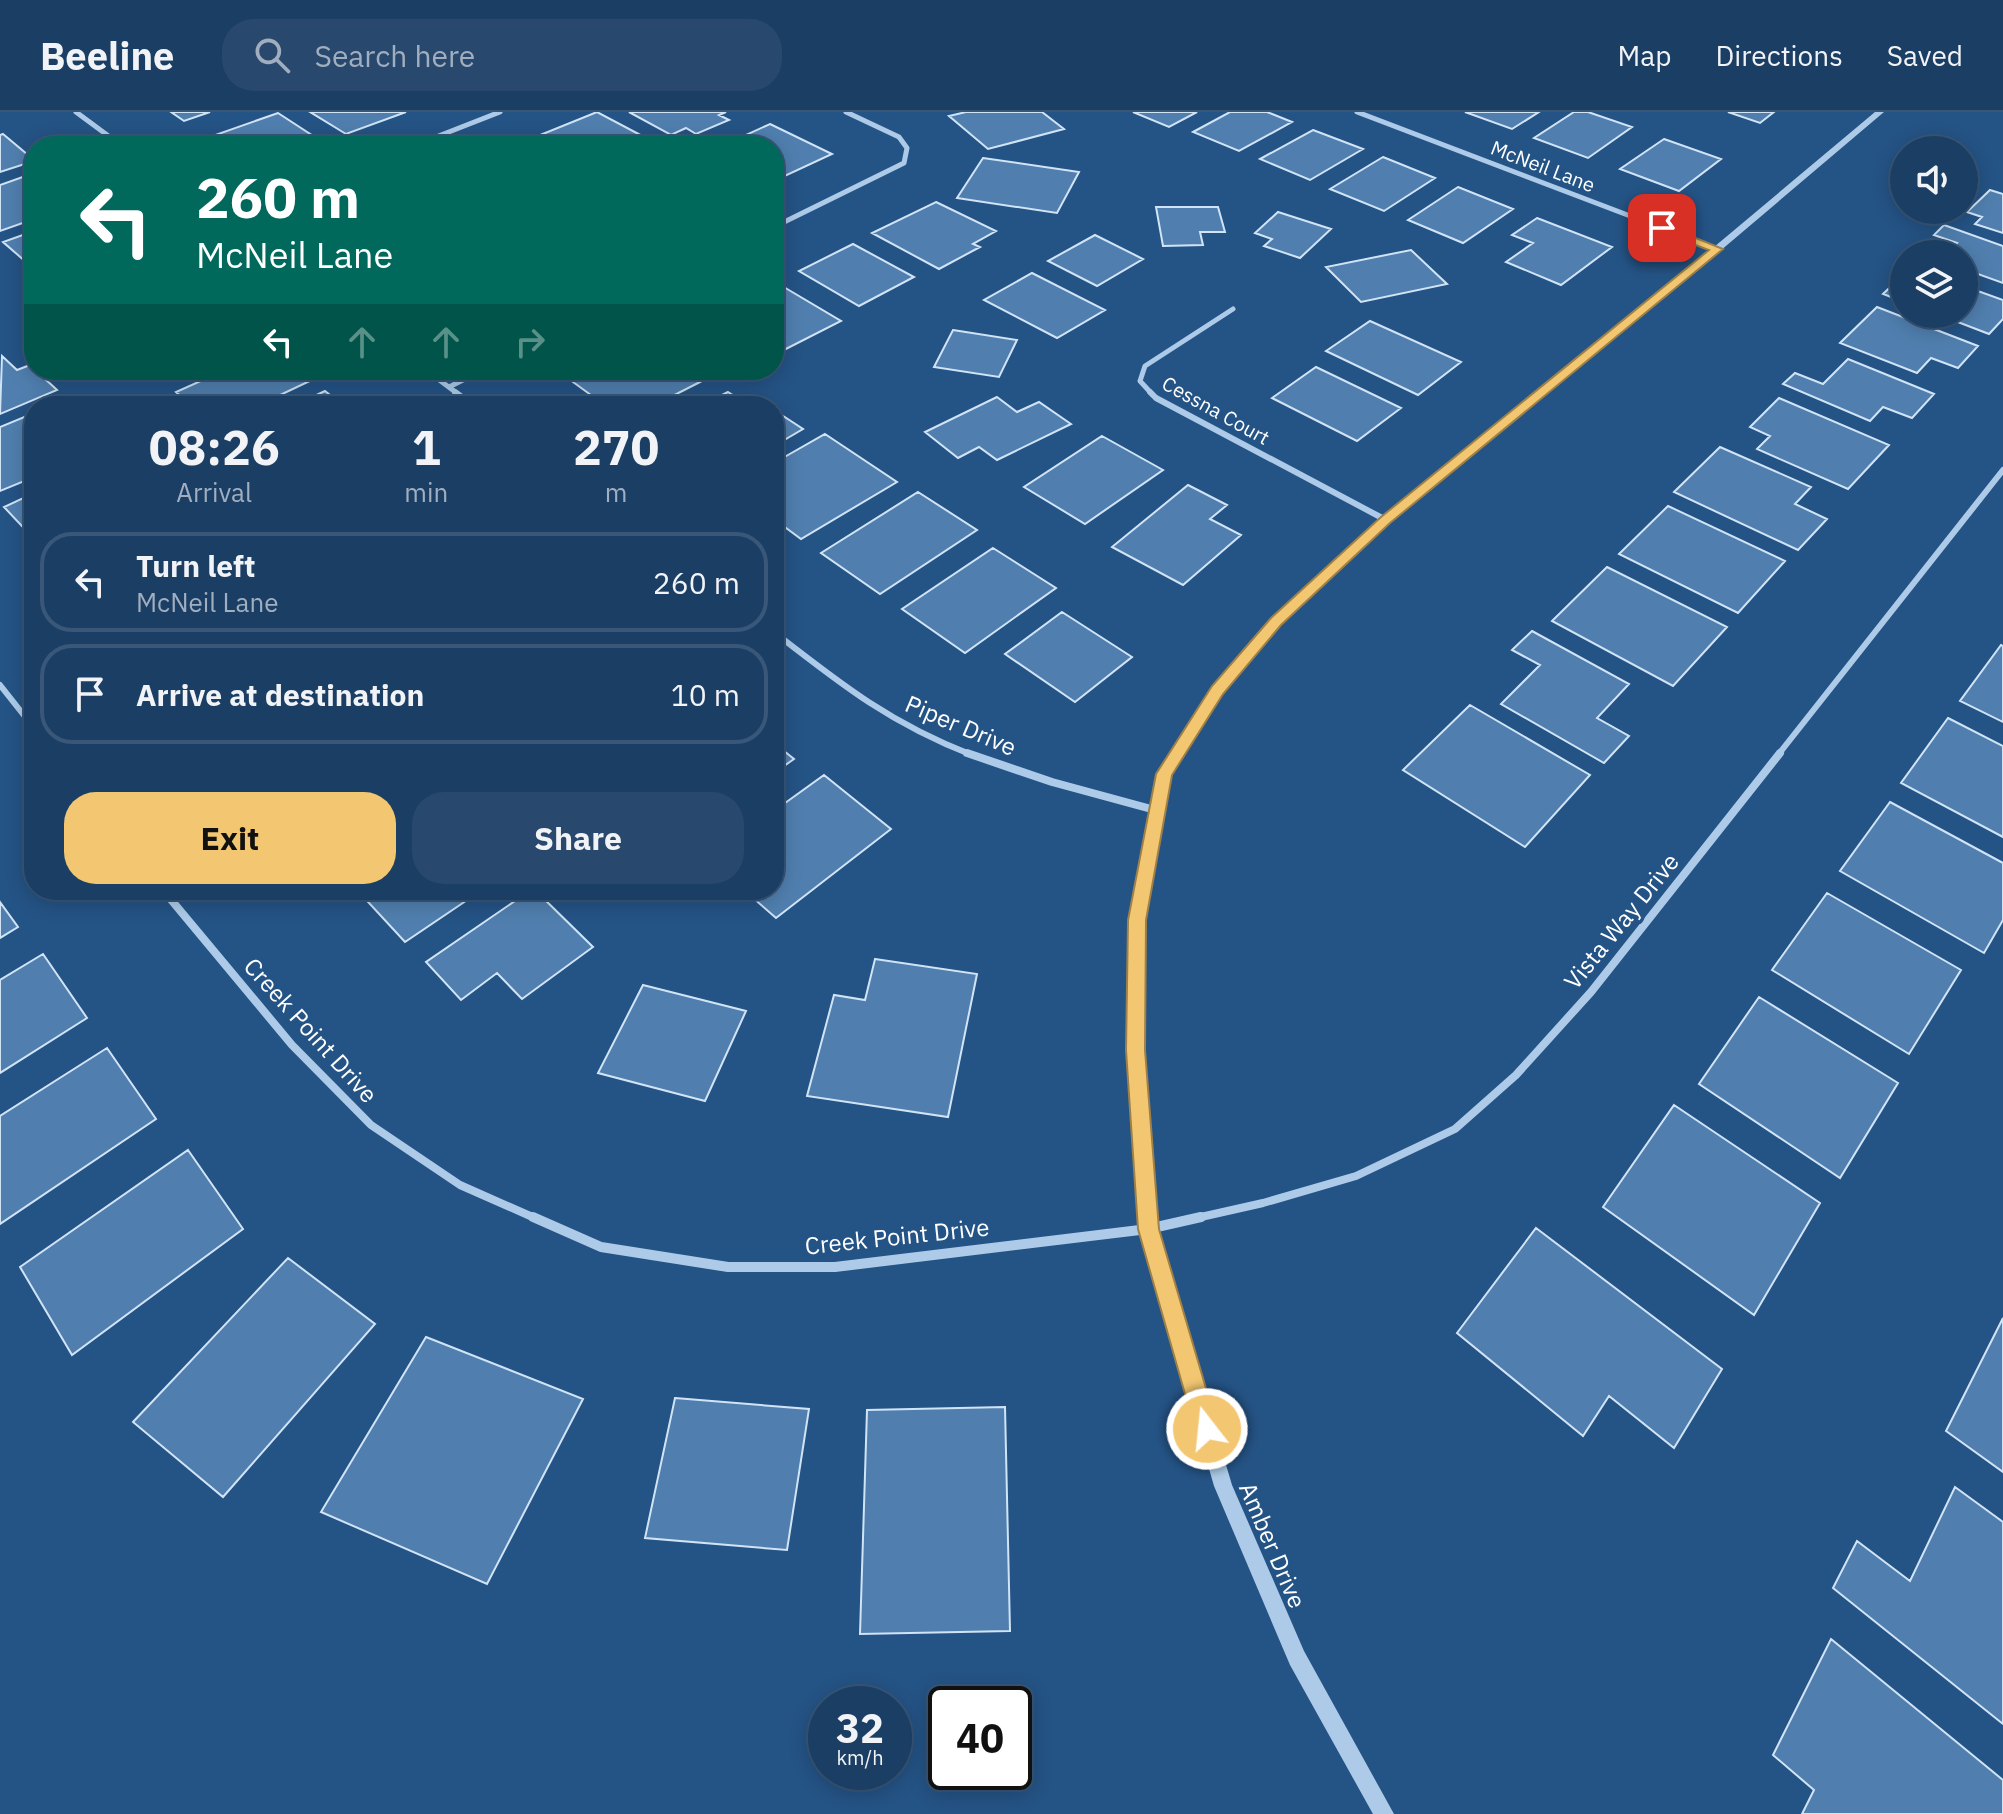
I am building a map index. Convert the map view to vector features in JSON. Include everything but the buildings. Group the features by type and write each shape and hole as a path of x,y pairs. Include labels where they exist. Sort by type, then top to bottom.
{"street":[{"path":"76,112 108,136"},
{"path":"439,136 500,112"},
{"path":"784,222 904,163 907,148 899,137 846,112"},
{"name":"McNeil Lane","path":"1357,112 1717,249"},
{"name":"Amber Drive","path":"1384,1814 1297,1658 1223,1486 1148,1229 1135,1050 1137,920 1164,774 1217,690 1276,622 1386,520 1880,112"},
{"name":"Cessna Court","path":"1233,309 1145,366 1140,381 1156,398 1386,520"},
{"path":"440,380 461,396"},
{"path":"449,387 463,380"},
{"name":"Vista Way Drive","path":"1148,1229 1263,1203 1356,1176 1455,1129 1516,1075 1591,992 2003,470"},
{"name":"Piper Drive","path":"784,639 884,714 950,748 1025,774 1155,810"},
{"path":"0,685 24,715"},
{"name":"Creek Point Drive","path":"171,900 292,1045 371,1125 460,1185 601,1247 728,1267 835,1267 1148,1229"}],"route":[{"path":"1207,1429 1148,1229 1135,1050 1137,920 1164,774 1217,690 1276,622 1386,520 1717,249 1662,228"}]}
